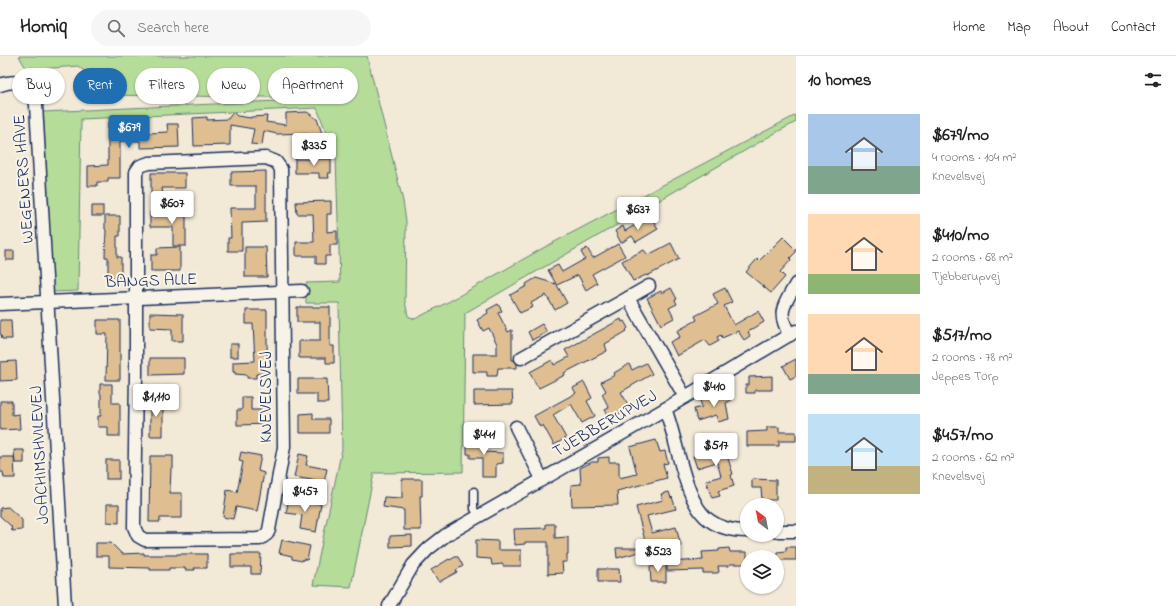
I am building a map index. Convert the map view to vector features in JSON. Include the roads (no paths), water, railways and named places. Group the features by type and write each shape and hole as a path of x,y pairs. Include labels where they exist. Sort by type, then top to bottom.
{"street":[{"name":"WEGENERS HAVE","path":"0,84 11,81 23,83 30,88 35,96 38,123 48,302"},
{"name":"KNEVELSVEJ","path":"266,158 278,163 281,169 284,447 269,530 267,534 260,539 145,540 136,534 134,527 136,299 135,175 140,166 148,163 266,158"},
{"name":"TJEBBERUPVEJ","path":"389,606 413,565 428,549 446,535 684,398 793,333 783,320 782,311 796,284"},
{"path":"521,358 649,286"},
{"name":"BANGS ALLE","path":"0,304 302,292"},
{"name":"TJEBBERUPVEJ","path":"628,298 684,398"},
{"name":"JOACHIMSHVILEVEJ","path":"48,302 65,606"},
{"path":"665,409 687,485 697,506 708,520 732,530 740,531"},
{"name":"TJEBBERUPVEJ","path":"516,427 542,479"},
{"path":"784,531 796,531"}],"lane":[{"path":"474,491 474,509 478,516"}]}
